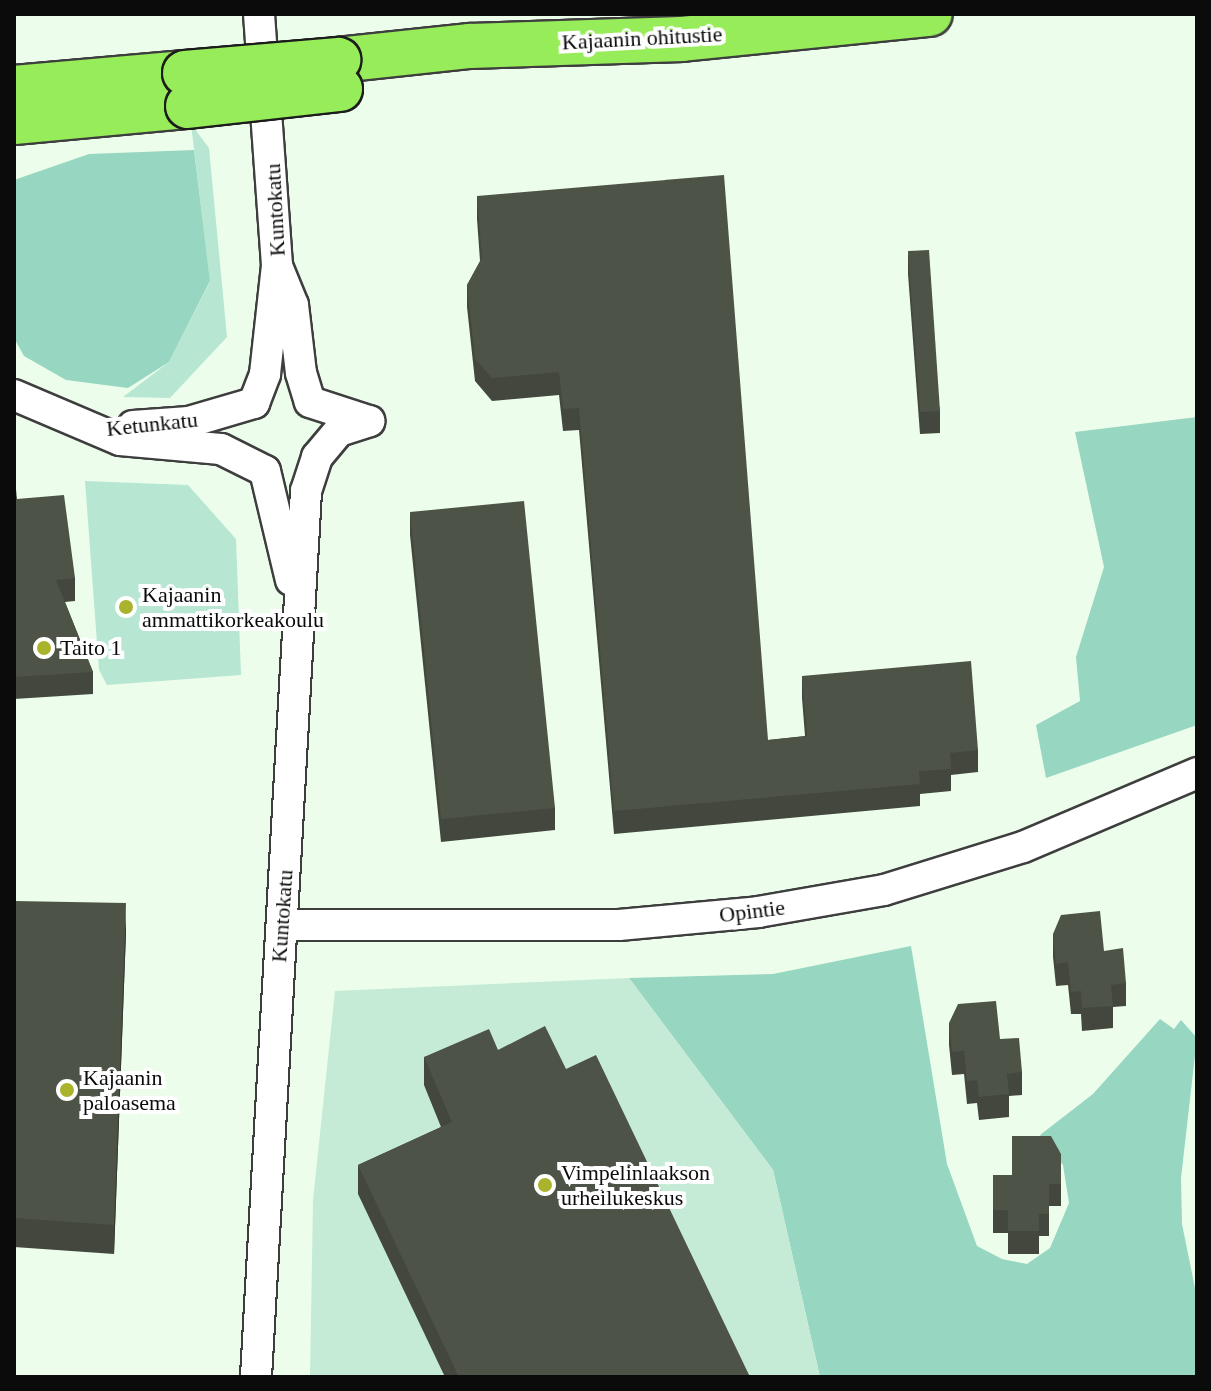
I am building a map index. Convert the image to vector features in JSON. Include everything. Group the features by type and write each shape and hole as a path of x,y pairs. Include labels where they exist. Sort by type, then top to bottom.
{"highway":[{"name":"Kajaanin ohitustie","path":"187,89 344,69 930,14"},
{"path":"14,88 187,89"},
{"path":"14,122 187,89"}],"street":[{"name":"Kuntokatu","path":"259,14 277,266 310,402"},
{"path":"277,266 265,374 241,440 265,471 295,600"},
{"path":"254,403 288,392 369,421 339,431 317,457 288,475 265,471"},
{"name":"Ketunkatu","path":"14,395 120,440 221,449 265,471"},
{"path":"310,402 323,422 317,457"},
{"name":"Ketunkatu","path":"95,430 189,422 254,403"},
{"name":"Kuntokatu","path":"256,1377 284,925 295,600 306,491 317,457"},
{"name":"Opintie","path":"284,925 619,925 758,912 884,890 1023,847 1197,773"}],"green space":[{"path":"191,124 209,148 227,337 170,398 123,397 169,362 210,282"},
{"path":"85,481 188,485 236,539 241,675 107,685 99,670"},
{"name":"Vimpelinlaakson urheilukeskus","path":"629,978 773,1170 820,1377 310,1377 313,1200 335,991"}],"shaded area":[{"path":"194,150 210,281 169,362 128,388 66,380 24,356 14,338 14,180 89,154"},
{"path":"1197,417 1197,725 1046,778 1036,725 1080,701 1076,657 1104,567 1075,432"},
{"path":"911,946 947,1164 977,1246 1002,1259 1027,1264 1050,1248 1069,1203 1063,1165 1040,1135 1093,1094 1160,1019 1174,1029 1181,1020 1197,1038 1181,1178 1182,1224 1197,1298 1197,1377 820,1377 773,1170 629,978 773,974"}],"building":[{"path":"724,175 768,740 807,736 802,676 971,661 978,750 950,753 951,769 919,771 920,784 614,811 579,408 563,409 559,372 492,378 475,359 467,285 482,258 477,196"},
{"path":"929,250 940,411 920,412 908,251"},
{"name":"Taito 1","path":"16,489 17,499 64,495 75,578 56,580 93,672 14,677"},
{"path":"524,501 555,808 441,819 410,512"},
{"name":"Kajaanin paloasema","path":"14,901 126,903 114,1225 14,1218"},
{"path":"1100,911 1104,951 1123,948 1126,983 1111,985 1113,1006 1082,1008 1081,991 1071,992 1068,962 1056,964 1053,934 1061,915"},
{"path":"996,1001 1000,1039 1019,1038 1022,1072 1007,1074 1009,1094 979,1097 977,1080 967,1081 964,1051 952,1052 949,1023 958,1004"},
{"path":"545,1026 566,1069 596,1055 750,1377 459,1377 358,1165 452,1122 424,1057 489,1029 498,1050"},
{"path":"1012,1136 1051,1136 1061,1154 1061,1184 1049,1184 1049,1214 1039,1214 1039,1231 1008,1231 1008,1210 993,1210 993,1175 1012,1175"}],"place":[{"name":"Kajaanin ammattikorkeakoulu","path":"126,607"},
{"name":"Taito 1","path":"44,648"},
{"name":"Kajaanin paloasema","path":"67,1090"},
{"name":"Vimpelinlaakson urheilukeskus","path":"545,1185"}]}
